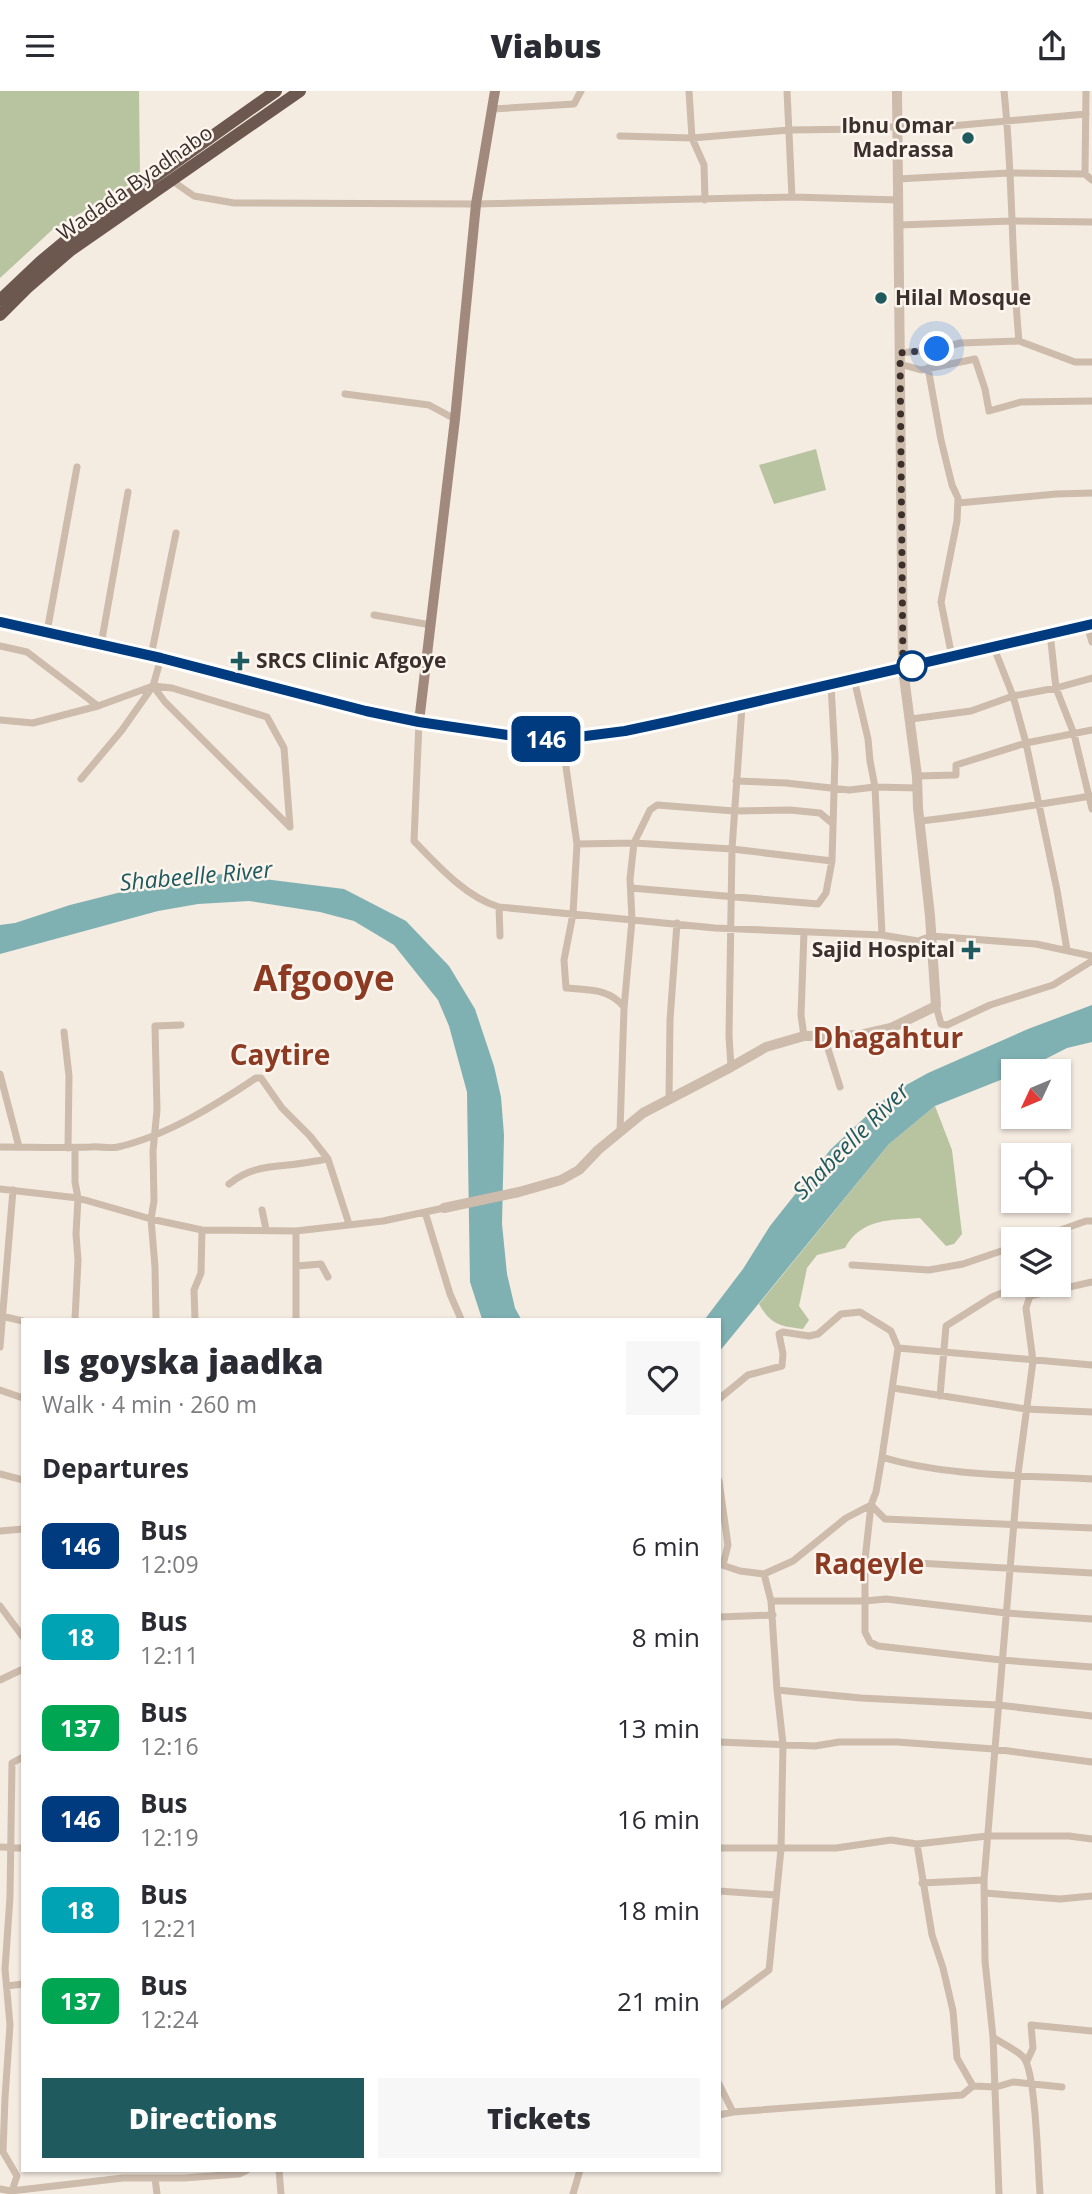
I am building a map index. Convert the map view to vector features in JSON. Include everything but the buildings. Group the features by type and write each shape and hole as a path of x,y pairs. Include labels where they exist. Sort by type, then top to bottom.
{"highway":[{"name":"Wadada Byadhabo","path":"0,300 70,237 276,91"},
{"name":"Wadada Byadhabo","path":"0,315 71,250 300,91"}],"main road":[{"path":"419,722 455,419 476,205 495,91"},
{"path":"0,622 156,657 366,711 419,722 528,738 562,739 625,731 742,706 1089,624"}],"street":[{"path":"493,109 574,104 581,91"},
{"path":"689,91 692,138 704,165 705,200"},
{"path":"788,91 792,197"},
{"path":"897,91 903,669 917,776 936,1006 941,1024 947,1025 990,1005 1053,985 1092,959"},
{"path":"1004,91 1013,278 1019,341"},
{"path":"1085,174 1086,91"},
{"path":"620,136 692,138 789,130 866,129 939,123 951,126 1087,114"},
{"path":"898,179 1009,173 1085,174 1092,180"},
{"path":"172,180 194,196 234,203 476,205 792,197 898,200"},
{"path":"899,225 1011,221 1092,222"},
{"path":"900,353 961,343 1019,341 1075,362 1092,362"},
{"path":"900,365 921,370 975,359 989,411 1021,402 1092,401"},
{"path":"928,369 941,440 958,503 941,602 952,657"},
{"path":"345,394 429,405 455,419"},
{"path":"47,632 77,467"},
{"path":"101,645 128,492"},
{"path":"958,503 1092,493"},
{"path":"81,779 122,730 153,686 176,533"},
{"path":"374,615 431,625"},
{"path":"1089,624 1092,642"},
{"path":"1049,633 1056,688 1074,734 1092,809"},
{"path":"0,646 27,652 98,706"},
{"path":"994,648 1013,695 1026,743 1067,950"},
{"path":"911,719 971,711 1013,695 1056,688 1092,678"},
{"path":"855,679 875,787 882,936"},
{"path":"631,888 818,904 825,893 832,861 835,757 831,685"},
{"path":"0,720 33,723 98,706 153,686 172,688 267,717 284,748 290,827 165,702 153,686"},
{"path":"731,1067 729,1036 732,849 742,706"},
{"path":"419,722 414,841 468,891 486,903 499,907 731,928 882,936 918,941 931,936 1035,944 1067,950 1092,959"},
{"path":"917,776 956,775 956,765 1026,743 1092,730"},
{"path":"562,739 577,843 573,914 564,960 566,988 604,992 617,998 624,1008"},
{"path":"736,781 849,790 875,787 917,788"},
{"path":"920,821 1091,796"},
{"path":"620,1131 624,1008 632,920 630,879 634,843 650,810 657,805 734,811 790,810 820,813 832,823"},
{"path":"577,843 634,843 732,849 832,861"},
{"path":"499,907 500,936"},
{"path":"670,1099 670,1020 677,923"},
{"path":"804,932 801,1015 804,1036"},
{"path":"0,1189 78,1198 150,1219 202,1230 296,1231 383,1221 519,1192 561,1180 579,1170 598,1150 643,1114 766,1047 804,1036 860,1035 891,1028 936,1006"},
{"path":"156,1318 150,1219 154,1201 155,1026 181,1024"},
{"path":"64,1032 78,1198 75,1318"},
{"path":"824,1036 840,1087"},
{"path":"0,1074 19,1147"},
{"path":"0,1147 115,1148 155,1134 219,1104 256,1077 261,1078 282,1108 328,1159 349,1224"},
{"path":"229,1184 236,1178 265,1166 328,1159"},
{"path":"0,1344 13,1190"},
{"path":"262,1210 267,1229"},
{"path":"425,1212 442,1271 461,1318"},
{"path":"1069,1227 1092,1221"},
{"path":"195,1318 194,1290 201,1273 202,1230"},
{"path":"296,1231 296,1318"},
{"path":"852,1265 929,1271 963,1264 1001,1251"},
{"path":"297,1266 321,1264 328,1277"},
{"path":"1071,1287 1092,1282"},
{"path":"940,1396 946,1326 967,1311 1001,1293"},
{"path":"999,2194 993,2036 985,1961 984,1881 1018,1474 1033,1361 1026,1308 1030,1297"},
{"path":"721,1397 748,1375 782,1366 783,1354 779,1334 783,1332 809,1336 818,1334 841,1314 860,1312 891,1331 898,1348 876,1492 871,1505 865,1560 865,1632 870,1642 878,1646 1001,1660 1092,1667"},
{"path":"2,1316 21,1321"},
{"path":"898,1348 1092,1365"},
{"path":"893,1388 1026,1409 1092,1412"},
{"path":"0,1390 21,1397"},
{"path":"882,1457 906,1465 945,1470 1092,1479"},
{"path":"0,1474 21,1479"},
{"path":"721,1495 728,1545 721,1565 764,1574 793,1561 846,1518 871,1505"},
{"path":"871,1505 885,1519 1092,1528"},
{"path":"0,1531 21,1529"},
{"path":"865,1560 1092,1573"},
{"path":"721,2006 769,1970 780,1849 783,1744 773,1615 764,1574"},
{"path":"771,1601 886,1599 1006,1613 1092,1619"},
{"path":"0,1606 21,1634"},
{"path":"721,1617 773,1615"},
{"path":"0,1680 21,1670"},
{"path":"777,1690 861,1698 998,1705 1092,1716"},
{"path":"721,1742 815,1746 839,1742 897,1742 994,1749 1092,1762"},
{"path":"11,2192 17,2176 3,2152 10,2025 3,1970 10,1897 12,1763 21,1758"},
{"path":"721,1848 836,1848 891,1840 917,1844 986,1836 1069,1836 1092,1839"},
{"path":"917,1844 932,1935 953,2011 957,2058 973,2086"},
{"path":"0,1847 21,1848"},
{"path":"922,1883 984,1881"},
{"path":"721,1892 776,1895"},
{"path":"985,1893 1060,1899 1092,1896"},
{"path":"0,1899 10,1897"},
{"path":"7,1986 21,1984"},
{"path":"1027,2061 1033,2048 1031,2025 1092,2031"},
{"path":"993,2036 1027,2061 1032,2084 1040,2194"},
{"path":"721,2115 962,2095 973,2086 996,2087 1013,2082 1062,2087"},
{"path":"721,2088 733,2112"},
{"path":"0,2189 11,2192 122,2178 184,2178 242,2172"},
{"path":"279,2172 281,2194"},
{"path":"573,2194 579,2172"},
{"path":"155,2178 157,2194"}],"green space":[{"path":"0,91 139,91 140,178 52,230 0,278"},
{"path":"816,449 826,490 774,504 759,465"},
{"path":"935,1106 952,1150 962,1234 954,1244 946,1246 920,1218 888,1220 868,1226 852,1238 845,1248 817,1255 807,1268 799,1306 809,1320 803,1329 772,1320 759,1304 889,1144"}],"water":[{"path":"224,874 344,889 406,921 449,966 475,1009 501,1097 504,1135 502,1224 507,1274 515,1308 520,1318 482,1318 470,1282 467,1092 449,1026 438,1000 394,945 354,921 320,912 249,901 198,904 158,911 0,954 0,925 173,879"},
{"name":"Shabeelle River","path":"1092,1005 1092,1042 1067,1048 1045,1059 1001,1059 1001,1080 935,1106 889,1144 721,1350 721,1318 706,1318 743,1269 770,1226 831,1149 890,1094 928,1073 1028,1029"}],"bus line":[{"name":"146","path":"0,622 161,658 366,711 419,722 528,738 562,739 625,731 672,721 1092,624"}],"place":[{"name":"Ibnu Omar Madrassa","path":"968,138"},
{"name":"Hilal Mosque","path":"881,298"},
{"name":"SRCS Clinic Afgoye","path":"240,661"},
{"name":"Sajid Hospital","path":"971,950"}],"district":[{"name":"Afgooye","path":"324,979"},
{"name":"Dhagahtur","path":"888,1038"},
{"name":"Caytire","path":"280,1055"},
{"name":"Raqeyle","path":"869,1564"}],"route":[{"path":"912,666 903,669 900,353 937,349"}]}
